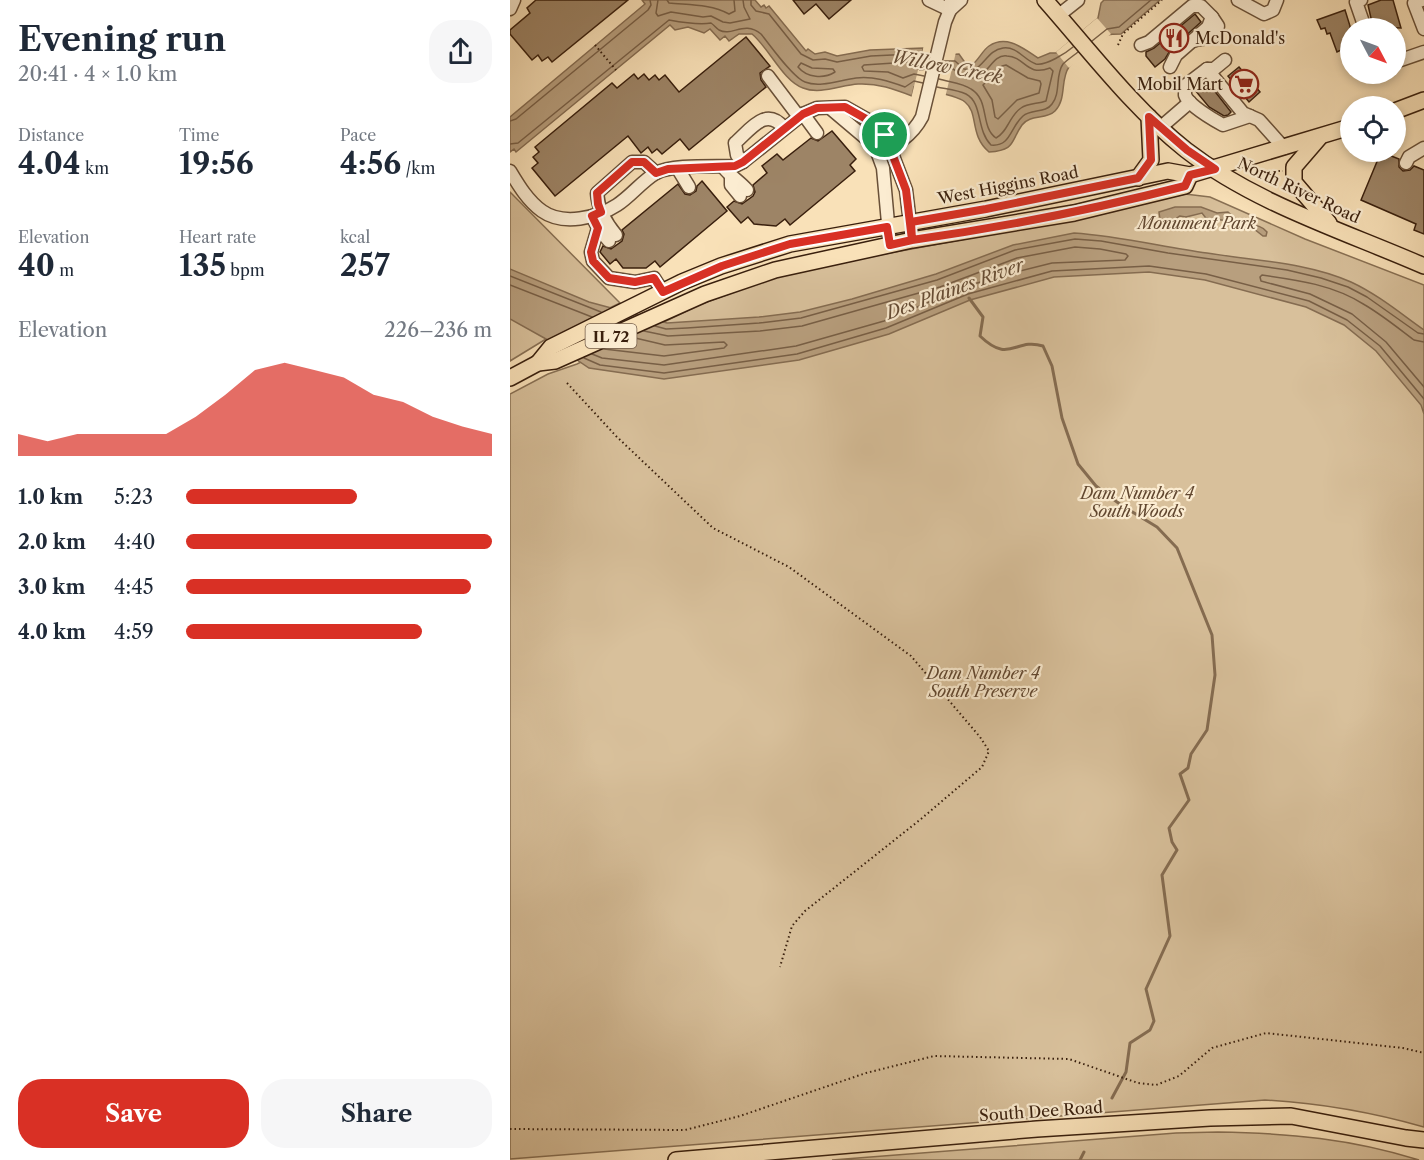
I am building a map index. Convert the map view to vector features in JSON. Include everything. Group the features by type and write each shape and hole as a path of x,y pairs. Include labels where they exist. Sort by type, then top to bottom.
{"main road":[{"name":"North River Road","path":"1046,0 1155,122 1187,150 1244,188 1424,266"},
{"path":"1406,107 1424,100"},
{"path":"1138,178 1151,160 1155,122"},
{"name":"West Higgins Road","path":"538,363 551,347 663,292 722,266 790,244 986,209 1168,171 1190,175 1340,130"},
{"path":"1320,137 1294,167 1294,182 1333,228"},
{"name":"West Higgins Road","path":"510,378 538,363 555,361 705,294 775,270 912,240 1021,223 1113,204 1185,186 1190,175"},
{"name":"South Dee Road","path":"676,1160 1089,1125 1210,1118 1291,1116 1424,1140"},
{"name":"South Dee Road","path":"1406,1138 1424,1150"}],"street":[{"path":"510,9 514,0"},
{"path":"929,0 950,5 962,0"},
{"path":"1059,15 1078,0"},
{"path":"1238,0 1264,14 1273,10 1277,0"},
{"path":"1422,0 1414,3 1424,29"},
{"path":"1359,1 1363,18"},
{"path":"878,154 904,139 916,128 925,106 950,5"},
{"path":"1141,45 1149,42 1192,6 1210,8 1208,27 1176,55 1170,67"},
{"path":"1406,58 1424,52"},
{"path":"1225,60 1214,69 1207,69 1186,85 1185,94 1190,102 1209,118 1223,125 1250,116"},
{"path":"1207,69 1243,113 1259,120 1284,148"},
{"path":"768,76 817,133"},
{"path":"1155,122 1190,102"},
{"path":"510,171 533,203 544,213 561,218 597,219 656,173 668,169 735,166 801,115 817,108 845,107 868,120 885,135 906,190 912,240"},
{"path":"830,108 875,146 883,168 890,245"},
{"path":"743,162 737,155 735,143 764,118 772,118 784,128"},
{"path":"1406,163 1409,157 1424,148"},
{"path":"656,173 644,162 632,162 597,193 597,219 591,252 593,261 609,278 635,282 654,278 663,292"},
{"path":"723,166 731,177 731,185 743,193"},
{"path":"678,169 689,187"},
{"path":"597,219 612,238"}],"path":[{"path":"1118,45 1123,34 1162,0"},
{"path":"595,45 616,70"},
{"path":"567,383 616,436 713,528 789,567 911,656 980,737 989,751 982,767 921,819 805,911 792,927 780,967"},
{"path":"510,1129 685,1130 740,1116 866,1073 934,1056 1069,1059 1138,1083 1156,1085 1179,1076 1212,1048 1266,1033 1403,1048 1424,1053"}],"green space":[{"path":"510,192 620,303 546,339 510,361"},
{"name":"Dam Number 4 South Woods","path":"1185,194 1210,197 1305,239 1424,285 1424,1127 1345,1109 1265,1100 510,1159 510,394 548,374 577,364 699,305 772,278 846,261 1087,217"},
{"path":"1218,1132 1320,1138 1369,1147 1419,1160 832,1160 1176,1133"}],"water":[{"name":"Willow Creek","path":"642,0 755,0 761,7 769,6 806,51 808,49 815,54 825,52 837,56 870,50 923,48 922,56 959,54 966,64 973,64 989,46 1002,42 1015,44 1038,58 1056,53 1098,18 1101,3 1104,0 1160,0 1121,34 1108,35 1071,64 1066,72 1061,101 1055,111 1029,119 1022,125 1011,144 998,151 989,152 983,145 976,132 972,112 961,99 914,87 912,96 872,84 810,90 789,79 752,34 739,34 729,41 725,36 720,40 710,29 704,33 688,27 675,30 670,25 516,152 514,149 510,152 510,117 645,4"},
{"path":"1175,207 1201,207 1217,213 1228,212 1239,222 1264,229 1267,232 1266,236 1254,229 1234,229 1223,220 1209,222 1202,213 1186,217 1180,216 1168,222 1160,220 1159,212"},
{"name":"Des Plaines River","path":"1074,233 1298,266 1334,275 1361,287 1424,330 1424,414 1421,405 1376,351 1344,325 1306,307 1205,280 1149,272 1054,277 970,300 889,334 799,360 664,379 589,368 546,339 510,319 510,269 589,302 667,323 800,312 936,274 1013,245"}],"pier":[{"path":"1097,18 1111,34 1069,68 1056,52"},
{"path":"924,45 925,52 956,52 945,98 916,91 914,98 911,99"}],"building":[{"path":"536,0 628,0 552,62 548,57 542,61 538,55 532,60 510,34 510,30 530,13 527,8"},
{"path":"793,0 851,0 829,19 816,4 804,14"},
{"path":"1381,0 1393,0 1398,18 1371,18 1368,5"},
{"path":"1345,10 1348,18 1340,18 1340,50 1337,52 1330,33 1327,34 1325,28 1321,29 1317,20"},
{"path":"1195,14 1201,22 1155,67 1146,56 1146,52"},
{"path":"746,37 770,66 760,73 761,80 766,87 689,150 680,139 662,154 657,149 652,153 648,147 641,153 628,136 555,196 532,168 538,163 533,157 539,152 535,147 612,83 617,88 634,74 638,79 644,74 649,80 655,75 659,80 665,75 679,92"},
{"name":"Mobil Mart","path":"1239,67 1260,92 1249,102 1228,76"},
{"path":"1206,80 1231,112 1228,115 1224,116 1209,107 1194,89"},
{"path":"832,131 856,159 850,165 855,171 790,225 785,219 776,226 754,224 748,217 741,223 727,207 734,201 742,204 753,196 755,192 753,185 767,173 762,166 777,154 783,160 811,138 818,141"},
{"path":"1377,162 1399,162 1399,167 1403,171 1410,170 1414,166 1424,170 1424,234 1414,230 1416,224 1361,200"},
{"path":"702,181 727,211 660,267 655,261 646,268 623,268 616,259 610,264 600,252 603,246 611,249 622,241 624,234 622,230 678,184 685,194 690,195 696,191"}],"waterway":[{"name":"Des Plaines River","path":"969,298 983,317 980,336 990,344 1006,350 1033,344 1043,346 1052,366 1062,418 1078,464 1096,486 1121,505 1157,527 1177,548 1212,635 1215,675 1207,730 1191,754 1188,768 1180,774 1189,800 1169,828 1172,842 1177,850 1162,875 1170,936 1146,989 1154,1021 1150,1030 1130,1043 1126,1072 1112,1098"},
{"path":"1080,1160 1084,1152"}],"place":[{"name":"McDonald's","path":"1174,38"},
{"name":"Mobil Mart","path":"1244,84"}],"route":[{"path":"885,135 868,120 845,107 817,108 803,114 735,166 668,169 656,173 644,162 632,162 597,193 601,212 592,216 598,228 591,252 593,261 609,278 635,282 654,278 663,292 722,266 790,244 887,227 890,245 912,240 911,222 1138,178 1151,160 1149,117 1187,150 1215,169 1190,175 1185,186 1113,204 1021,223 912,240 906,190 885,135"}],"park label":[{"name":"Monument Park","path":"1197,223"},
{"name":"Dam Number 4 South Preserve","path":"983,682"}]}
